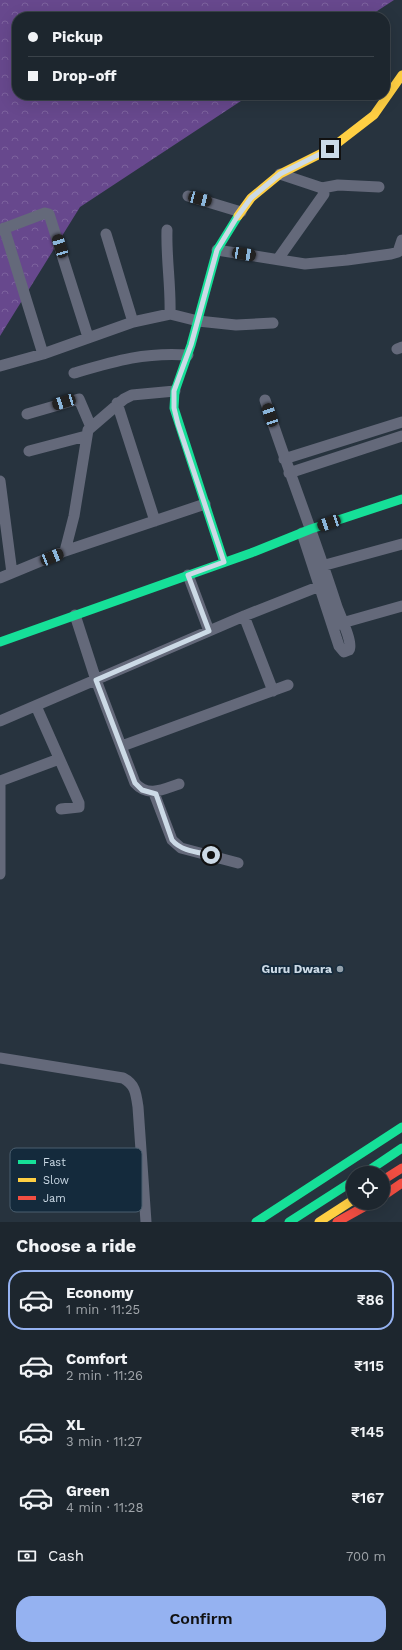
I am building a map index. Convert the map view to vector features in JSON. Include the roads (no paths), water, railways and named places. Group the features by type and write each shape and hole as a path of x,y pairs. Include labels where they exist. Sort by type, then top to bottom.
{"main road":[{"path":"390,97 398,88 402,74"},
{"path":"224,562 174,408 174,391 188,355 217,250 251,198 280,174 336,144 374,115 387,100"},
{"path":"0,642 306,531 402,499"},
{"path":"256,1222 399,1129"},
{"path":"375,1166 402,1148"},
{"path":"390,1176 402,1168"},
{"path":"390,1192 402,1184"},
{"path":"289,1222 346,1185"},
{"path":"319,1222 346,1205"},
{"path":"337,1222 358,1210"}],"street":[{"path":"280,174 322,188 332,185 379,187"},
{"path":"278,259 324,194 322,188"},
{"path":"188,196 241,212"},
{"path":"43,354 2,229 45,213 49,214 88,337"},
{"path":"167,230 166,251 171,294 170,314"},
{"path":"106,234 134,322"},
{"path":"217,250 308,264 391,254 398,252 402,240"},
{"path":"0,366 43,354 134,322 170,314 198,321 236,325 273,323"},
{"path":"74,373 128,358 162,353 188,355"},
{"path":"29,451 89,432 117,403 132,395 174,391"},
{"path":"27,414 79,399 89,432 74,516 65,551"},
{"path":"265,400 337,625 402,606"},
{"path":"117,403 155,521"},
{"path":"284,458 402,422"},
{"path":"289,473 402,436"},
{"path":"0,481 12,573"},
{"path":"0,578 65,551 205,504"},
{"path":"318,567 402,544"},
{"path":"188,575 209,631"},
{"path":"0,721 244,616 324,584"},
{"path":"75,615 96,680 135,783 142,790 154,793 179,784"},
{"path":"244,616 273,691"},
{"path":"122,746 288,685"},
{"path":"36,706 80,806 76,808 61,809"},
{"path":"0,874 0,781 59,759"},
{"path":"154,793 172,840 176,845 181,848 238,863"},
{"path":"0,1058 123,1078 131,1082 136,1092 141,1148"},
{"path":"399,1129 402,1148"},
{"path":"142,1164 146,1222"}],"place":[{"name":"Guru Dwara","path":"340,969"}]}
